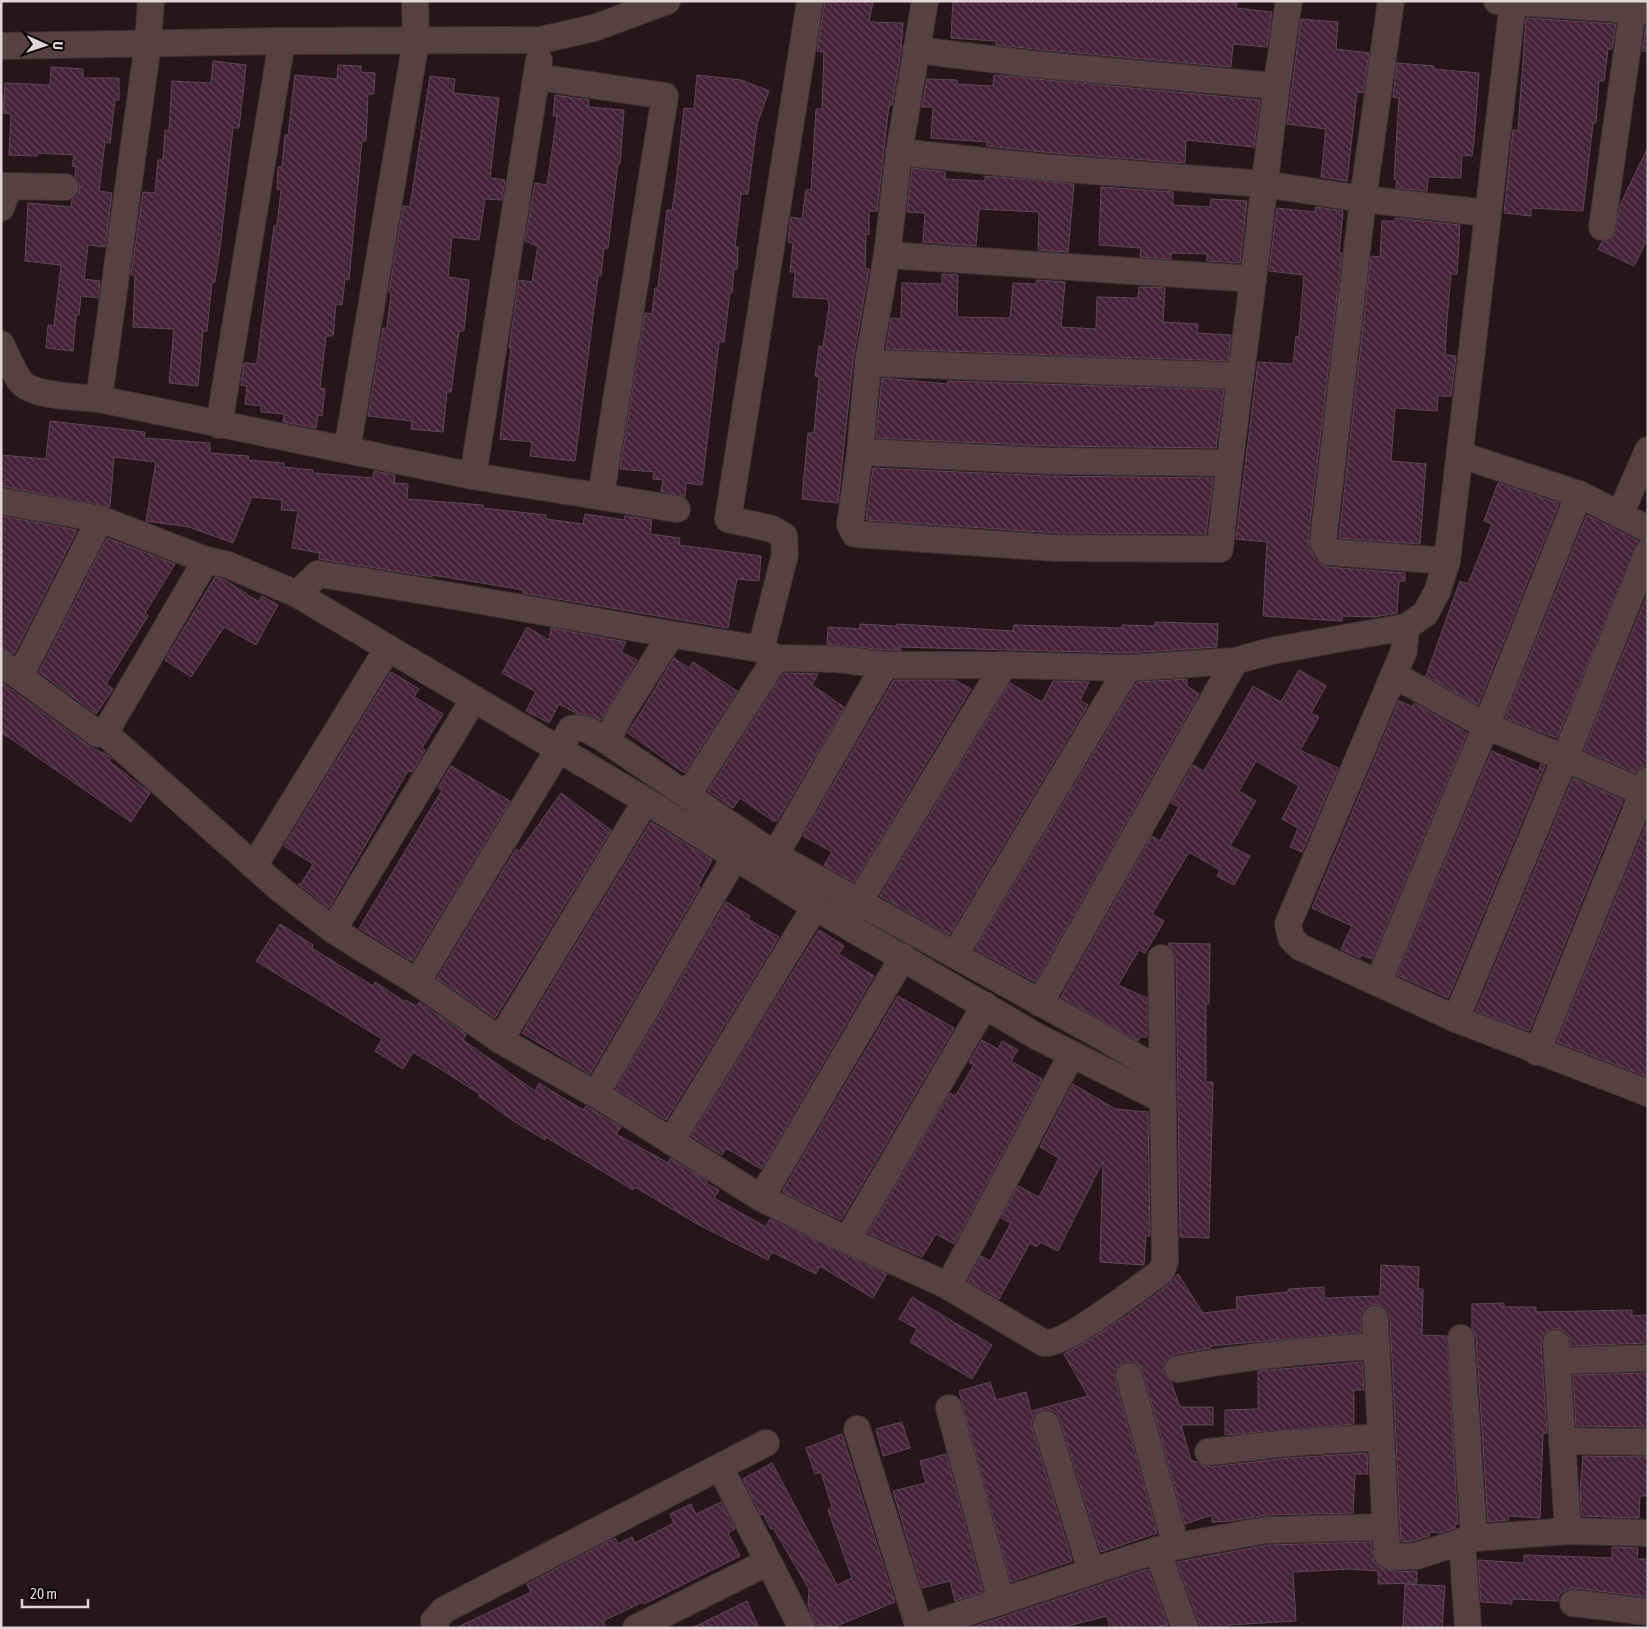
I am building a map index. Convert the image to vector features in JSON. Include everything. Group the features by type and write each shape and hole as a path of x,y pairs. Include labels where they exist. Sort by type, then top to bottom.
{"street":[{"path":"99,399 148,43 151,1"},
{"path":"347,450 416,41 415,1"},
{"path":"1,46 282,41 541,40 594,28 667,1"},
{"path":"687,796 769,653 785,554 784,536 772,529 728,519 810,1"},
{"path":"926,1 899,152 887,255 868,363 860,452 850,525 855,534 1055,548 1220,549 1275,86 1290,1"},
{"path":"1391,1 1363,199 1323,542 1330,552 1447,561"},
{"path":"297,594 318,574 446,593 769,653 885,665 1004,664 1128,668 1235,661 1271,651 1406,627 1425,614 1437,592 1447,561 1461,455 1487,213 1505,2 1640,10 1602,227"},
{"path":"473,476 537,77 541,40"},
{"path":"219,425 282,41"},
{"path":"916,50 1032,64 1275,86"},
{"path":"537,77 665,96 601,495"},
{"path":"899,152 1042,167 1264,184 1363,199 1487,213"},
{"path":"4,193 65,187"},
{"path":"887,255 1253,279"},
{"path":"1,344 21,382 30,389 46,393 99,399 473,476 677,508"},
{"path":"868,363 1240,376"},
{"path":"1620,515 1648,450"},
{"path":"860,452 1049,461 1229,463"},
{"path":"1461,455 1579,494 1648,529"},
{"path":"1378,983 1486,726 1579,494"},
{"path":"1,501 100,519 206,560 228,565 297,594 646,801 815,907 852,914 956,954 1162,1072"},
{"path":"100,519 11,669 98,734 105,733 254,866 333,930 417,982 500,1040 596,1094 762,1198 846,1240 944,1284 1048,1343 1072,1334 1157,1275 1162,1270 1165,1262 1161,1099 1161,958"},
{"path":"1456,1019 1565,758 1648,552"},
{"path":"105,733 206,560"},
{"path":"1406,627 1404,651 1288,924 1292,938 1300,947 1456,1019 1537,1052 1648,1093"},
{"path":"607,741 622,712 671,635"},
{"path":"254,866 388,648"},
{"path":"1040,1003 1235,661"},
{"path":"852,914 1004,664"},
{"path":"775,855 885,665"},
{"path":"956,954 1128,668"},
{"path":"1394,675 1486,726 1646,789 1537,1052"},
{"path":"333,930 474,699"},
{"path":"417,982 571,729 579,727 587,729 607,741 775,855 852,914 903,957 1072,1054 1161,1099"},
{"path":"500,1040 646,801"},
{"path":"596,1094 735,857"},
{"path":"671,1141 815,907"},
{"path":"762,1198 903,957"},
{"path":"846,1240 985,1005"},
{"path":"944,1284 951,1281 1072,1054"},
{"path":"1375,1319 1385,1548 1387,1554 1393,1557 1416,1556 1468,1540 1568,1531 1648,1533"},
{"path":"1461,1338 1468,1540 1468,1628"},
{"path":"1178,1369 1239,1357 1301,1350 1377,1346"},
{"path":"1568,1531 1556,1352 1648,1358"},
{"path":"1129,1376 1166,1548 1186,1628"},
{"path":"949,1408 1001,1601"},
{"path":"1046,1424 1091,1571"},
{"path":"857,1429 919,1628 1166,1548 1266,1530 1384,1527"},
{"path":"1208,1452 1288,1443 1381,1437"},
{"path":"1562,1441 1648,1442"},
{"path":"436,1628 434,1621 444,1610 766,1444"},
{"path":"720,1467 802,1628"},
{"path":"636,1628 768,1562"},
{"path":"1572,1603 1648,1612"}],"building":[{"path":"825,1 873,1 869,22 903,23 901,50 892,105 889,105 877,211 869,211 869,234 866,234 865,268 869,269 853,360 838,503 802,499 808,433 814,433 819,377 815,376 819,346 823,347 829,306 828,299 793,297 795,272 790,272 793,243 788,242 791,217 802,219 806,190 811,190 816,109 822,109 824,52 817,51"},
{"path":"953,1 1237,1 1236,8 1272,12 1267,47 1233,44 1231,67 1034,49 996,45 996,41 951,38"},
{"path":"1526,18 1616,24 1612,49 1608,49 1604,81 1599,81 1596,123 1593,123 1583,211 1531,208 1531,216 1504,213 1513,130 1518,130"},
{"path":"1301,19 1338,22 1336,49 1369,53 1363,93 1357,92 1347,181 1321,177 1326,129 1287,124"},
{"path":"1646,26 1648,26 1648,51 1642,51"},
{"path":"213,61 246,65 239,128 233,128 221,240 215,282 212,282 207,331 203,331 198,386 169,383 174,329 133,327 135,275 131,275 143,192 155,193 158,160 163,160 165,130 169,131 172,81 211,83"},
{"path":"1397,63 1434,66 1434,69 1479,73 1472,156 1462,155 1461,178 1428,177 1427,191 1396,188 1397,180 1394,179 1399,98 1393,97"},
{"path":"338,65 361,66 361,72 375,73 374,94 368,94 366,141 362,141 349,280 345,279 342,305 336,304 333,336 326,336 320,388 325,389 322,416 318,415 316,428 283,422 284,414 261,412 261,406 245,404 247,386 241,385 244,363 257,364 274,226 277,226 281,190 277,189 278,167 282,167 285,135 288,135 295,75 337,79"},
{"path":"51,67 83,69 83,78 119,78 119,100 115,100 110,143 105,142 99,191 112,193 105,247 88,245 84,279 100,281 98,298 81,296 79,315 76,315 73,351 46,348 48,325 54,326 61,265 25,261 28,203 71,207 72,200 78,195 80,188 75,176 76,167 72,166 74,155 38,153 37,156 9,155 11,114 3,113 5,83 50,85"},
{"path":"697,75 741,80 769,91 757,124 748,194 741,194 735,247 738,247 737,269 734,269 724,342 719,342 702,485 686,483 685,497 661,491 663,480 653,479 654,472 620,469 645,313 652,314 655,288 658,288 667,210 672,210 684,108 694,109"},
{"path":"994,75 1260,100 1254,147 1186,140 1185,163 1043,152 987,146 987,142 931,138 933,107 922,107 927,79 957,80 957,84 993,86"},
{"path":"430,76 455,79 453,93 499,98 490,178 505,180 502,200 485,199 479,240 452,237 448,277 469,280 464,331 459,331 451,392 447,392 443,432 411,429 412,421 368,416 383,328 387,328 391,293 389,292 403,206 410,207"},
{"path":"555,95 589,100 588,107 624,110 620,164 618,164 608,248 604,248 601,276 598,276 575,461 530,456 532,442 500,439 511,348 509,348 519,280 532,282 538,246 525,241 535,183 547,185 557,116 553,116"},
{"path":"1648,147 1648,238 1634,266 1598,249 1602,242 1614,236 1621,203"},
{"path":"912,168 945,172 945,179 985,181 985,176 1074,184 1068,252 1038,250 1039,212 979,209 976,246 923,242 925,213 907,212"},
{"path":"1101,187 1173,192 1173,205 1210,207 1211,199 1247,201 1240,263 1207,261 1207,254 1171,253 1171,259 1140,257 1141,248 1099,245"},
{"path":"1316,207 1343,211 1339,253 1342,253 1308,540 1310,549 1316,560 1327,567 1405,573 1405,581 1399,581 1397,613 1374,617 1342,616 1342,621 1263,616 1267,542 1236,539 1258,362 1293,364 1296,336 1299,337 1304,275 1269,271 1277,208 1315,212"},
{"path":"1395,218 1460,225 1457,274 1451,274 1445,355 1456,356 1451,396 1438,396 1437,411 1395,408 1391,461 1426,464 1420,544 1339,538 1371,256 1380,257 1382,221 1395,221"},
{"path":"942,274 958,275 957,317 1010,318 1013,283 1036,284 1037,280 1065,282 1061,327 1096,329 1097,297 1138,298 1139,287 1165,288 1163,322 1198,324 1197,333 1231,335 1228,361 886,349 891,318 901,319 902,283 942,284"},
{"path":"882,378 948,384 948,381 1224,390 1216,448 1049,446 876,438"},
{"path":"50,421 145,432 144,438 210,443 210,453 249,456 248,460 284,463 284,467 313,470 313,473 373,478 374,471 395,475 394,483 408,484 407,499 483,505 483,508 546,515 546,519 583,524 585,514 624,520 625,516 652,520 650,534 680,538 679,545 761,556 759,581 737,579 728,628 523,593 523,590 470,581 432,575 432,577 319,559 320,553 292,548 298,511 281,510 282,500 252,497 233,543 189,527 146,521 156,462 114,457 110,507 1,486 1,455 46,459"},
{"path":"873,468 1048,476 1213,478 1206,534 1056,533 866,520"},
{"path":"1498,483 1559,503 1478,705 1426,676 1460,581 1468,584 1492,524 1484,521"},
{"path":"1587,515 1638,541 1557,738 1505,718"},
{"path":"1,516 77,530 14,654 1,648"},
{"path":"107,538 175,564 145,613 148,616 106,684 113,689 96,714 39,672"},
{"path":"215,577 225,580 259,602 262,596 278,605 256,645 224,627 191,677 165,660"},
{"path":"1648,593 1648,765 1639,768 1635,773 1584,750"},
{"path":"1155,622 1218,624 1217,647 1128,653 897,647 902,650 886,650 827,644 828,627 860,629 860,624 896,626 897,624 1013,631 1014,625 1122,628 1122,625 1155,626"},
{"path":"527,627 549,640 551,628 626,642 621,652 637,660 601,720 589,715 576,713 559,704 549,723 526,711 536,692 502,673"},
{"path":"674,658 689,668 693,662 737,691 684,773 628,733"},
{"path":"1299,670 1326,686 1311,713 1319,717 1300,750 1338,768 1302,852 1290,847 1298,828 1282,819 1299,786 1256,761 1239,791 1256,801 1230,846 1250,856 1234,885 1217,876 1220,870 1189,852 1152,914 1164,921 1145,953 1139,950 1118,985 1147,998 1147,1037 1140,1037 1138,1041 1061,997 1152,836 1160,841 1179,807 1171,803 1193,765 1204,771 1253,686 1281,702"},
{"path":"391,672 419,689 414,697 443,714 422,748 425,750 412,772 408,771 329,908 298,884 301,884 313,864 284,846"},
{"path":"784,673 818,674 812,685 844,707 777,821 773,821 740,798 733,808 708,791"},
{"path":"1187,679 1187,686 1199,694 1035,982 975,949 1137,682"},
{"path":"894,680 955,680 971,689 854,882 824,865 832,852 803,836"},
{"path":"1053,681 1089,682 1080,700 1088,705 949,935 880,896 1010,683 1042,702"},
{"path":"1,682 89,746 107,755 111,758 109,761 150,793 131,822 1,732"},
{"path":"1399,701 1413,707 1414,703 1467,733 1372,959 1362,955 1360,958 1341,949 1352,926 1312,908"},
{"path":"1492,751 1538,771 1541,764 1545,766 1448,998 1397,975"},
{"path":"451,766 510,801 412,961 359,928 442,790 438,788"},
{"path":"1573,778 1623,800 1529,1031 1476,1011"},
{"path":"561,793 611,830 495,1018 437,978 516,849 519,851 521,849"},
{"path":"1648,820 1648,1077 1557,1042"},
{"path":"651,822 712,860 698,886 700,887 590,1074 522,1033"},
{"path":"726,902 750,916 748,919 779,937 666,1120 616,1089"},
{"path":"280,924 313,945 312,948 373,986 375,982 405,1002 406,1000 416,1006 419,1002 466,1034 463,1040 535,1091 539,1083 583,1110 586,1106 621,1127 616,1134 668,1163 670,1158 707,1181 706,1183 719,1190 714,1198 766,1227 770,1219 887,1274 873,1298 820,1266 816,1274 772,1252 768,1260 699,1225 635,1187 633,1190 546,1137 545,1140 515,1122 479,1096 480,1094 413,1052 403,1069 375,1051 382,1039 256,961"},
{"path":"819,930 844,946 839,954 874,976 761,1169 726,1148 722,1155 691,1136"},
{"path":"1168,943 1210,944 1209,1004 1206,1004 1206,1082 1213,1082 1209,1238 1180,1237 1176,958"},
{"path":"898,996 954,1028 841,1220 784,1193 783,1190"},
{"path":"982,1040 998,1049 1002,1041 1018,1050 1011,1061 1042,1079 954,1244 936,1234 922,1257 868,1233 950,1093 955,1096 974,1065 969,1062"},
{"path":"1073,1084 1115,1109 1148,1112 1150,1236 1146,1236 1144,1265 1100,1262 1103,1161 1058,1251 1040,1242 1037,1247 1030,1243 999,1299 968,1281 981,1256 990,1261 1011,1223 1001,1218 1018,1186 1039,1197 1059,1158 1040,1147"},
{"path":"1381,1265 1419,1267 1418,1289 1423,1289 1422,1335 1447,1336 1458,1524 1455,1524 1455,1528 1440,1533 1430,1532 1429,1536 1413,1541 1401,1542 1390,1318 1388,1311 1382,1306 1374,1304 1366,1307 1361,1313 1361,1332 1211,1346 1211,1348 1175,1354 1168,1358 1164,1364 1163,1372 1171,1382 1180,1407 1213,1407 1213,1425 1181,1425 1191,1460 1210,1467 1289,1458 1367,1453 1368,1474 1355,1474 1353,1513 1266,1515 1212,1522 1212,1515 1185,1524 1143,1372 1139,1365 1125,1361 1118,1366 1114,1373 1115,1380 1157,1533 1101,1552 1060,1420 1057,1413 1050,1410 1041,1410 1035,1413 1032,1420 1032,1428 1072,1561 1011,1582 959,1391 990,1382 996,1400 1026,1392 1031,1411 1088,1396 1064,1354 1126,1316 1166,1287 1178,1274 1203,1313 1237,1309 1236,1297 1288,1292 1288,1289 1324,1287 1324,1298 1380,1296"},
{"path":"912,1297 992,1345 972,1379 910,1342 917,1329 899,1319"},
{"path":"1504,1303 1504,1307 1536,1307 1536,1312 1632,1310 1632,1316 1648,1315 1648,1343 1571,1346 1569,1335 1563,1330 1555,1328 1547,1331 1542,1337 1541,1344 1547,1433 1543,1433 1540,1518 1509,1516 1508,1520 1488,1522 1476,1337 1472,1329 1472,1304"},
{"path":"1362,1362 1364,1390 1354,1390 1354,1424 1225,1435 1225,1410 1258,1409 1258,1371"},
{"path":"1648,1373 1648,1427 1576,1426 1573,1375"},
{"path":"902,1422 910,1448 883,1456 876,1429"},
{"path":"842,1434 895,1602 834,1627 816,1625 808,1606 809,1589 773,1528 771,1529 763,1514 761,1515 743,1479 772,1463 837,1585 852,1578 828,1510 832,1507 821,1472 815,1474 806,1448"},
{"path":"946,1454 983,1592 955,1601 950,1581 922,1588 893,1491 926,1483 920,1461"},
{"path":"1583,1456 1648,1457 1648,1496 1640,1496 1639,1518 1582,1516 1580,1491"},
{"path":"721,1502 735,1529 728,1533 740,1556 644,1604 643,1602 603,1621 606,1628 456,1628 531,1592 527,1584 615,1538 618,1544 632,1537 635,1543 674,1523 670,1514 691,1504 696,1514"},
{"path":"1371,1542 1374,1562 1380,1567 1393,1572 1417,1571 1417,1583 1378,1584 1378,1571 1350,1569 1293,1572 1296,1621 1228,1625 1228,1628 1201,1628 1177,1562 1268,1545"},
{"path":"1612,1547 1638,1548 1637,1559 1648,1559 1648,1597 1574,1588 1567,1589 1559,1595 1558,1601 1512,1599 1512,1604 1481,1602 1478,1560 1524,1563 1524,1555 1612,1558"},
{"path":"1148,1569 1168,1625 1154,1628 1110,1628 1107,1616 1060,1628 969,1628"},
{"path":"1405,1584 1445,1586 1442,1628 1403,1628"},
{"path":"747,1601 759,1628 692,1628"}]}
